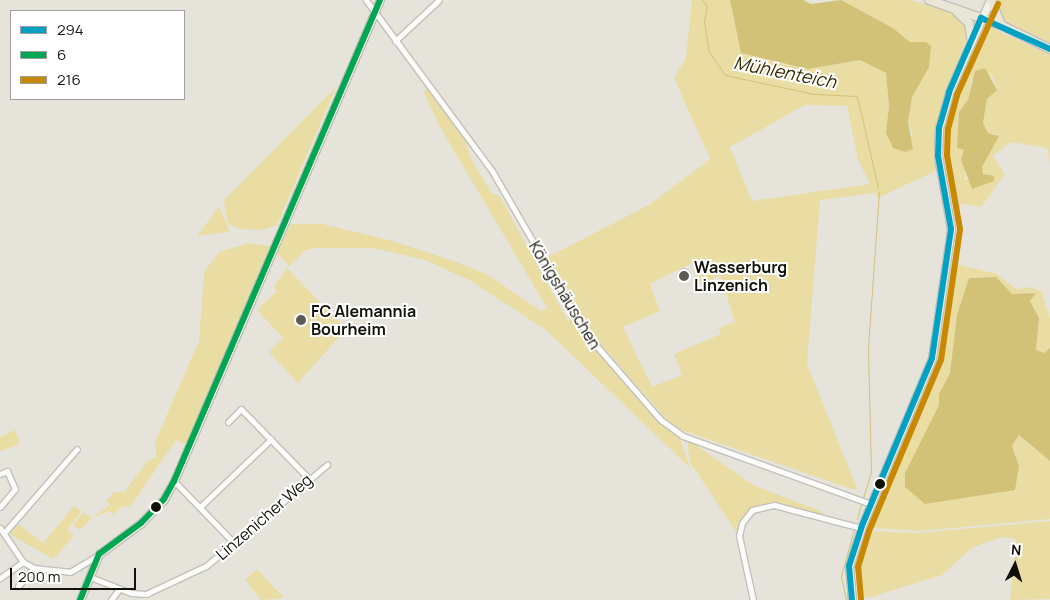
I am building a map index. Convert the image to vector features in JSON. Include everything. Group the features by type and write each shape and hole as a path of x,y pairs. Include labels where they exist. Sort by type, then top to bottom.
{"main road":[{"path":"929,0 1001,25 1050,48"},
{"path":"991,0 1001,25"},
{"path":"949,6 969,23 971,38"}],"street":[{"name":"Königshäuschen","path":"366,0 492,171 587,336 661,420 683,436 871,504"},
{"path":"77,450 2,531 23,562 34,568 70,572 99,554 141,523 164,499 174,481 380,0"},
{"path":"395,41 439,0"},
{"path":"852,600 848,574 861,528 933,350 951,229 938,156 939,128 971,38 991,0"},
{"path":"228,422 241,409 308,478"},
{"path":"201,506 271,438"},
{"name":"Linzenicher Weg","path":"119,589 146,594 206,566 236,545 308,478 327,465"},
{"path":"0,474 7,471 15,490 0,507"},
{"path":"174,481 201,506 236,545"},
{"path":"753,600 739,532 748,514 767,505 861,528"},
{"path":"80,600 99,554"},
{"path":"0,578 23,562"},
{"path":"18,586 34,568"},
{"path":"90,577 119,589 112,600"}],"shaded area":[{"path":"692,0 730,0 741,53 808,69 860,60 886,73 889,106 886,133 913,136 908,122 912,97 929,67 926,42 910,42 893,28 841,0 911,0 958,15 966,22 966,40 934,134 935,171 878,198 875,193 820,200 807,364 857,488 854,490 679,429 668,421 604,348 600,349 577,315 548,257 649,205 710,159 674,78 686,58","holes":["805,105 847,106 858,160 870,184 752,201 730,147","692,263 698,284 720,276 735,322 719,328 721,334 674,354 682,375 652,387 623,327 660,311 650,284"]},
{"path":"730,0 803,0 811,4 841,0 893,28 910,42 926,42 931,46 929,67 912,97 908,122 913,149 905,152 893,148 886,133 889,106 886,73 860,60 808,69 741,53"},
{"path":"998,0 1050,0 1050,43 1002,19"},
{"path":"989,27 1050,55 1050,163 1047,148 1011,142 993,156 1005,174 981,207 952,202 940,154 948,101 974,40","holes":["992,75 997,90 987,99 983,123 988,133 997,134 981,170 987,176 965,180 964,150 957,148 959,112 969,100 971,80"]},
{"path":"985,68 997,90 987,99 983,123 988,133 999,136 982,167 983,174 994,176 994,181 972,189 961,160 964,150 957,148 959,112 968,100 975,71"},
{"path":"336,87 277,225 262,230 240,229 228,224 224,200"},
{"path":"426,88 464,137 471,159 492,194 499,195 568,321 574,318 611,368 679,436 690,468 546,330 469,280 425,260 373,248 316,248 306,250 289,266 276,252 291,224 322,224 393,241 459,263 488,275 541,311 547,308 440,127 424,93"},
{"path":"219,206 230,232 197,236"},
{"path":"249,243 270,246 186,444 176,440 130,507 123,506 113,514 110,511 92,518 110,505 106,501 114,492 124,492 147,462 156,457 155,442 199,341 204,272 219,252"},
{"path":"952,263 997,274 1016,289 1032,287 1042,292 1050,319 1050,348 1044,354 1036,350 1039,318 1030,301 1036,292 1012,294 996,277 972,277 957,315 954,357 939,405 905,473 1016,456 1012,446 1019,435 1050,461 1050,519 919,531 873,528 870,518 934,364"},
{"name":"FC Alemannia Bourheim","path":"287,268 346,329 298,383 269,352 283,338 257,310 277,291 274,287"},
{"path":"996,277 1012,294 1036,293 1030,301 1039,318 1036,350 1044,353 1050,348 1050,461 1019,435 1012,446 1019,466 1015,490 925,504 905,487 905,473 939,405 939,394 950,373 957,315 969,278"},
{"path":"15,430 20,444 0,451 0,437"},
{"path":"687,439 753,485 823,512 821,518 779,504 762,504 744,515 736,532 690,462"},
{"path":"74,506 82,511 67,530 74,536 53,559 8,533 14,526 20,525 43,543"},
{"path":"84,512 92,518 80,530 73,525"},
{"path":"1050,521 1050,599 1010,600 1016,539 1002,537 973,547 942,575 868,598 860,596 857,580 862,575 861,569 854,568 866,531 917,533"},
{"path":"257,569 284,598 261,600 245,580"}],"building":[{"name":"Wasserburg Linzenich","path":"684,268 689,270 691,275 689,280 684,282 679,280 677,275 679,270"}],"waterway":[{"name":"Mühlenteich","path":"702,0 707,6 704,21 709,52 725,75 814,94 857,96 878,188"},
{"name":"Mühlenteich","path":"863,498 871,472 868,348 879,191"},
{"name":"Mühlenteich","path":"857,519 861,504"},
{"name":"Mühlenteich","path":"846,600 841,576 854,529"}],"transit line":[{"name":"6","path":"80,600 99,554 141,523 164,499 174,481 380,0"},
{"name":"216","path":"861,599 858,567 869,531 941,360 960,229 947,155 948,129 957,95 998,4"},
{"name":"294","path":"981,18 1050,49"},
{"name":"294","path":"852,600 849,566 861,528 932,358 951,229 938,156 939,128 949,92 981,18"}],"place":[{"name":"Wasserburg Linzenich","path":"684,276"},
{"name":"FC Alemannia Bourheim","path":"301,320"}]}
